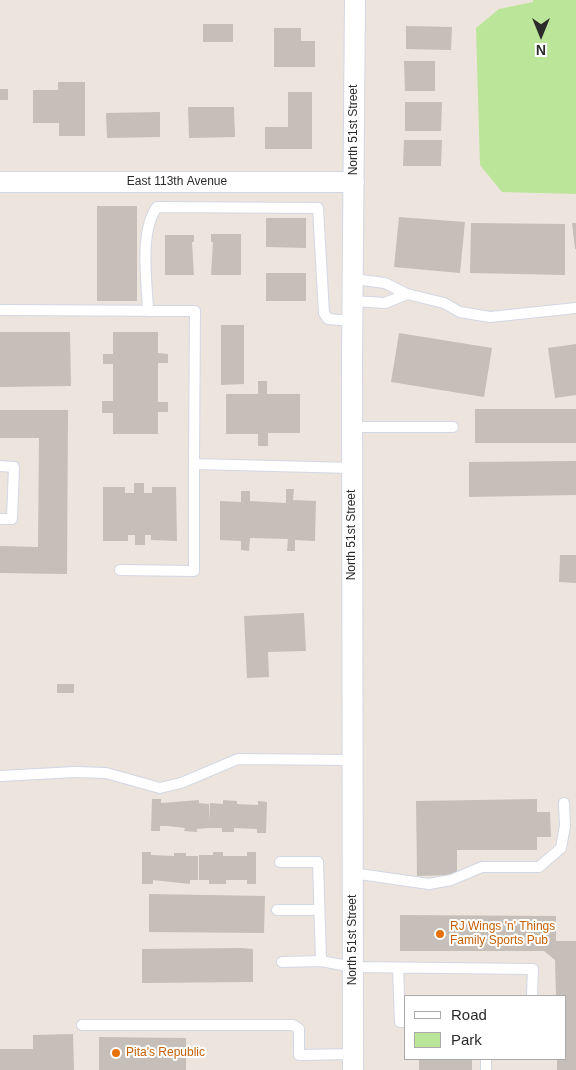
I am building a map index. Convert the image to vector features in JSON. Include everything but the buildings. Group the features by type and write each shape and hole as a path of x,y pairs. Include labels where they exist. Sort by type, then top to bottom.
{"street":[{"name":"North 51st Street","path":"353,1062 352,321 355,0"},
{"name":"East 113th Avenue","path":"0,182 354,182"}],"lane":[{"path":"148,311 147,232 150,218 157,207 318,208 324,313 328,319 352,321"},
{"path":"353,279 385,283 407,294 444,302 460,312 490,317 576,308"},
{"path":"353,301 384,303 407,294"},
{"path":"0,310 195,311 194,571 120,570"},
{"path":"352,427 453,427"},
{"path":"194,464 352,468"},
{"path":"0,466 14,467 12,519 0,519"},
{"path":"0,776 75,772 106,773 160,788 180,784 238,759 352,760"},
{"path":"352,873 429,884 450,880 482,867 539,867 561,848 565,826 564,803"},
{"path":"280,862 318,862 321,961"},
{"path":"278,910 319,910"},
{"path":"282,962 321,961 353,967 532,969 532,995"},
{"path":"398,968 400,1022 404,1022"},
{"path":"82,1026 293,1025 299,1029 299,1055 353,1062"}],"green space":[{"path":"533,0 576,0 576,194 502,192 480,165 476,28 499,9 533,2"}],"place":[{"name":"RJ Wings 'n' Things Family Sports Pub","path":"440,934"},
{"name":"Pita's Republic","path":"116,1053"}]}
